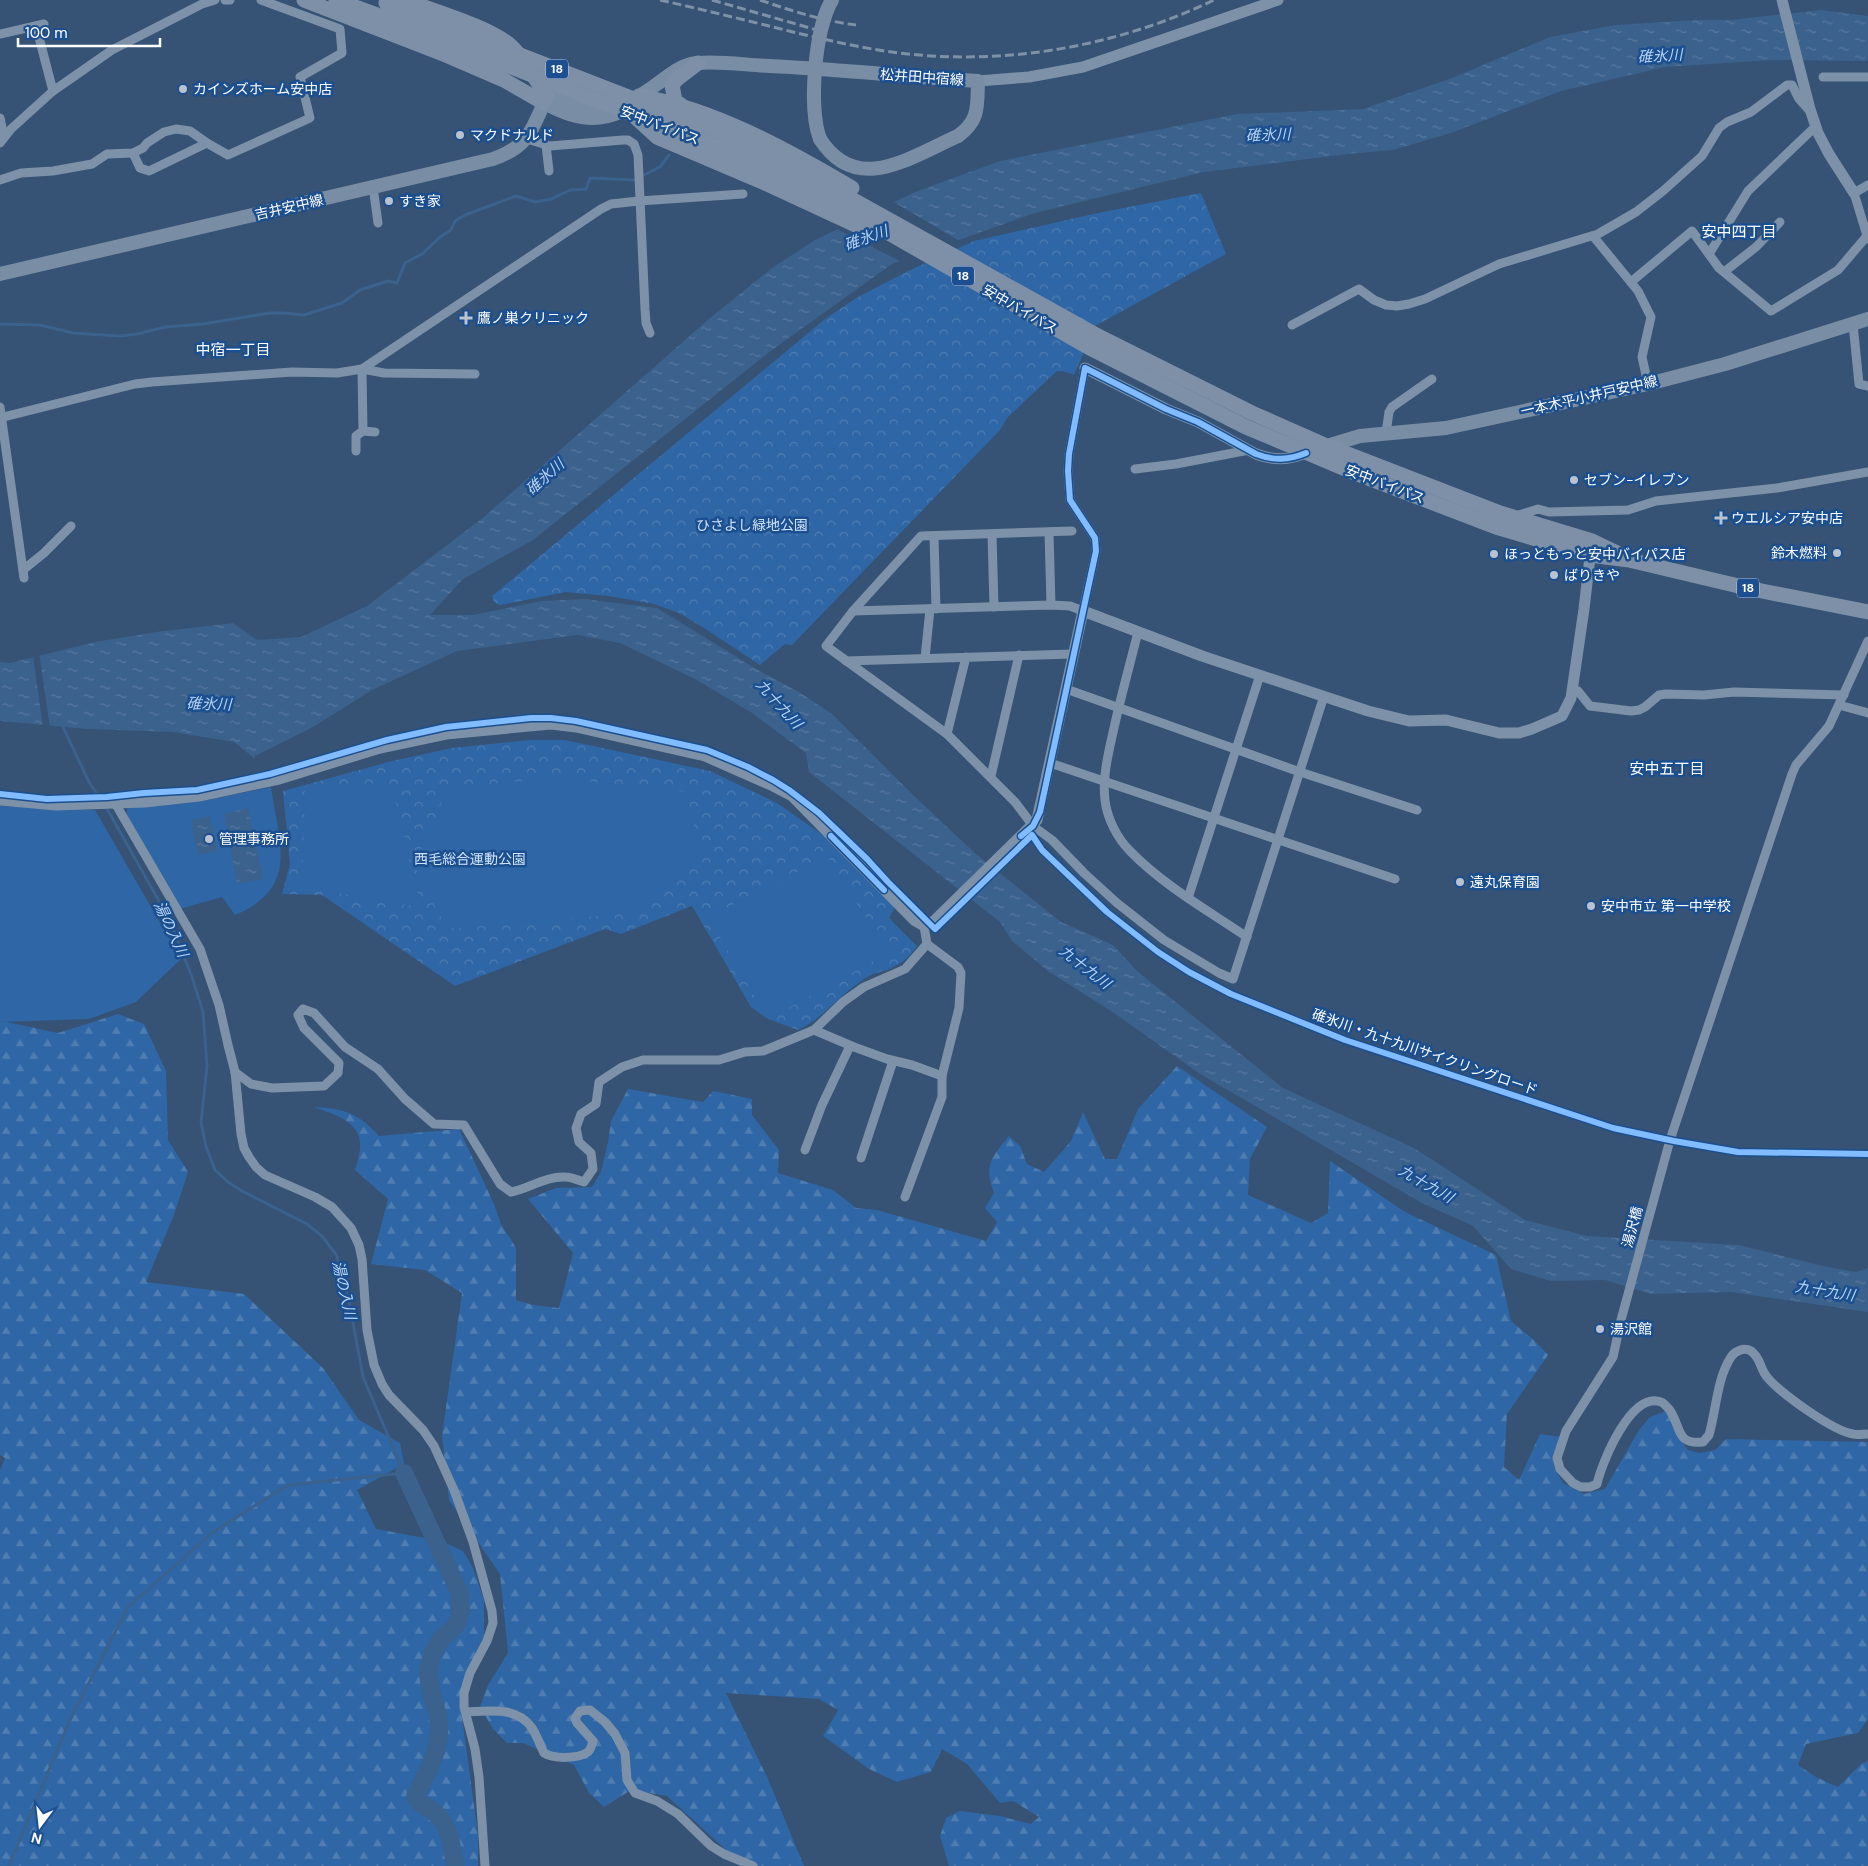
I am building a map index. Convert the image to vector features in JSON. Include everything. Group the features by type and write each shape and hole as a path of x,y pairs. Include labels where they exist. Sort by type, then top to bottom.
{"highway":[{"path":"304,0 446,55 546,99"},
{"name":"安中バイパス","path":"336,0 381,6 725,143 842,200 1080,326 1093,342 1246,427 1306,453 1496,527 1591,548"},
{"path":"405,0 481,29 511,46 521,58 546,99"},
{"path":"446,55 458,20"},
{"path":"681,105 675,101 672,94 672,86 677,79 698,63"},
{"path":"639,96 681,105 794,154 842,200"},
{"path":"626,108 657,137 714,160 842,200"},
{"name":"安中バイパス","path":"842,200 1004,300 1093,342 1327,446 1591,548 1629,560 1747,588 1868,612"}],"main road":[{"name":"松井田中宿線","path":"546,99 564,113 590,119 609,117 626,108 673,71 686,65 698,63 839,69 978,81 976,117 966,130 958,136 890,166 873,170 847,165 829,151 820,139 814,114 815,77 823,26 832,0"},
{"name":"松井田中宿線","path":"546,99 595,109 613,107 639,96"},
{"path":"527,139 546,99"},
{"name":"吉井安中線","path":"0,274 493,159 519,147 527,139"},
{"name":"一本木平小井戸安中線","path":"1306,453 1360,436 1446,428 1648,384 1724,364 1868,319"}],"street":[{"path":"2,140 53,91 112,50 202,4 215,0"},
{"path":"225,0 230,0"},
{"path":"0,180 21,172 53,171 92,164 107,154 133,153 164,132 176,129 190,131 228,156 310,118 300,77 342,53 340,29 261,0"},
{"path":"978,81 1029,77 1083,67 1278,0"},
{"path":"1631,282 1692,231 1724,272 1771,311 1838,270 1868,238 1854,193 1829,154 1816,126 1782,0"},
{"path":"0,34 40,25 53,91"},
{"path":"546,99 568,68"},
{"path":"1823,77 1868,77"},
{"path":"1292,325 1359,289 1374,300 1386,305 1409,304 1425,299 1499,264 1593,236 1614,226 1636,212 1702,156 1719,128 1727,122 1751,112 1787,85 1792,85 1799,99 1811,112"},
{"path":"0,118 2,140"},
{"path":"1709,254 1748,191 1816,126"},
{"path":"527,139 550,146 617,140 632,142 636,148 638,155 646,323 650,333"},
{"path":"133,153 140,168 149,171 207,143"},
{"path":"546,145 548,171"},
{"path":"1854,193 1868,185"},
{"path":"373,187 378,223"},
{"path":"362,369 611,204 743,194"},
{"path":"1724,272 1756,247 1780,222"},
{"path":"1593,236 1638,291 1651,317 1642,357 1648,384"},
{"path":"1853,324 1859,384 1868,386"},
{"path":"235,1072 251,1084 272,1088 324,1086 338,1073 339,1063 304,1028 298,1015 303,1010 314,1013 345,1047 378,1069 405,1100 434,1124 464,1125 500,1184 511,1192 522,1190 543,1181 564,1177 584,1182 593,1169 591,1153 579,1142 576,1128 581,1114 596,1104 599,1082 622,1067 643,1060 719,1060 745,1052 763,1051 814,1030 843,1002 864,987 905,969 926,944 928,924 1028,829 1040,812 1096,551 1095,538 1070,500 1068,471 1069,454 1085,368 1166,409 1198,422 1266,458 1293,458 1306,453"},
{"path":"362,369 363,431"},
{"path":"1,418 135,384 152,382 274,373 337,373 362,369 384,373 475,374"},
{"path":"1386,433 1389,412 1392,407 1432,379"},
{"path":"0,407 24,574 71,526"},
{"path":"356,451 356,436 363,431 375,432"},
{"path":"1135,469 1176,464 1249,450"},
{"path":"1513,517 1538,509 1549,512 1628,510 1656,501 1777,488 1868,472"},
{"path":"1072,531 921,536 853,611 826,646 947,734 1016,802 1028,829 1052,840 1084,873 1137,919 1164,940 1218,973 1233,979 1324,696"},
{"path":"1049,532 1051,605"},
{"path":"992,534 994,607"},
{"path":"925,658 933,609 934,536"},
{"path":"853,611 1070,606 1260,675 1368,711 1409,721 1446,720 1499,733 1519,733 1562,716 1571,698 1591,548"},
{"path":"1138,632 1107,756 1104,781 1105,800 1110,818 1118,836 1144,864 1188,898 1247,937"},
{"name":"湯沢橋","path":"1868,641 1829,726 1796,764 1669,1142 1621,1320 1613,1357 1606,1371 1566,1431 1557,1458 1560,1469 1573,1483 1581,1487 1590,1487 1598,1484 1605,1461 1628,1416 1644,1402 1652,1400 1662,1402 1676,1419 1681,1437 1688,1442 1703,1442 1709,1435 1723,1374 1732,1356 1737,1351 1743,1350 1750,1351 1760,1360 1765,1375 1775,1386 1831,1425 1852,1434 1868,1434"},
{"path":"846,661 1073,654"},
{"path":"991,776 1018,655"},
{"path":"947,734 966,657"},
{"path":"1188,898 1260,675"},
{"path":"1066,689 1300,772 1417,810"},
{"path":"1572,690 1578,691 1590,706 1631,711 1645,708 1659,696 1666,694 1704,695 1734,692 1844,694"},
{"path":"1839,705 1868,713"},
{"path":"0,800 39,804 97,804 199,796 275,780 380,748 446,734 551,724 576,727 705,756 771,784 792,796 914,920 928,924"},
{"path":"1050,763 1278,838 1395,879"},
{"path":"112,803 200,949 219,1005 235,1072 244,1148 256,1167 265,1175 316,1197 332,1207 343,1218 355,1237 362,1259 367,1330 374,1365 389,1395 423,1430 434,1446 454,1490 476,1554 493,1623 487,1641 465,1685 464,1707 476,1748 485,1866"},
{"path":"906,1197 938,1112 942,1097 942,1076 960,1008 960,973 958,967 926,944"},
{"path":"814,1030 850,1046 942,1076"},
{"path":"805,1150 822,1105 850,1046"},
{"path":"861,1158 893,1061"},
{"path":"466,1712 497,1711 518,1716 528,1723 533,1730 544,1753 555,1757 569,1757 584,1754 592,1746 593,1741 577,1723 575,1718 580,1710 590,1710 605,1722 621,1744 625,1753 627,1780 635,1793 657,1801 674,1811 711,1846 724,1854 753,1866"}],"green space":[{"name":"ひさよし緑地公園","path":"1201,193 1226,254 1095,326 1074,375 1057,371 1007,418 1000,430 792,645 785,644 760,665 679,613 654,604 608,596 566,592 500,605 494,602 492,596 825,319 858,297 908,271 974,241 1093,214"},
{"name":"西毛総合運動公園","path":"529,740 565,740 710,771 777,803 833,842 895,907 889,918 917,946 900,963 859,982 817,1018 798,1030 768,1019 751,1007 692,906 621,934 605,929 455,986 322,895 282,894 290,864 283,791 392,761 452,748"},
{"path":"559,778 686,792 701,857 641,912 447,929 414,866 448,788"},
{"name":"管理事務所","path":"271,787 278,826 280,862 277,877 269,891 256,904 235,915 222,897 180,909 131,824 127,814 127,807 197,802"},
{"path":"381,787 393,797 400,812 409,861 420,901 413,906 303,887 299,874 303,861 305,791 308,788"},
{"path":"0,806 95,810 181,959 136,1002 89,1019 0,1022"},
{"path":"827,857 888,953 768,1019 708,917"},
{"path":"118,1014 144,1024 166,1071 168,1140 188,1172 174,1215 146,1282 244,1294 323,1368 359,1420 400,1443 404,1464 357,1490 376,1529 441,1541 463,1551 473,1568 484,1600 484,1648 460,1702 478,1835 478,1866 0,1866 0,1470 5,1458 0,1455 0,1022 58,1033"},
{"path":"1177,1066 1267,1127 1250,1159 1248,1195 1311,1223 1328,1213 1330,1161 1405,1212 1496,1255 1511,1321 1535,1341 1548,1355 1507,1414 1504,1467 1519,1480 1540,1434 1561,1437 1554,1467 1563,1483 1584,1494 1605,1489 1639,1430 1650,1417 1666,1411 1674,1415 1680,1440 1688,1450 1700,1453 1715,1450 1726,1439 1868,1442 1868,1719 1858,1733 1806,1744 1798,1765 1816,1777 1838,1787 1861,1764 1868,1761 1868,1866 949,1866 940,1836 946,1818 960,1811 1000,1816 1031,1824 1039,1817 1013,1801 1000,1803 967,1764 942,1749 931,1772 897,1782 869,1769 823,1736 838,1710 819,1699 726,1693 768,1779 804,1866 753,1866 736,1859 667,1796 631,1790 604,1807 589,1793 574,1765 523,1743 507,1743 493,1729 480,1707 488,1685 508,1653 500,1574 449,1500 442,1436 462,1293 425,1270 371,1264 388,1199 355,1170 360,1147 356,1131 345,1120 313,1107 349,1113 372,1128 379,1136 459,1129 494,1204 501,1224 516,1248 516,1300 533,1305 559,1308 573,1253 528,1199 556,1188 592,1187 601,1172 611,1121 628,1089 703,1102 713,1091 752,1099 752,1115 779,1150 778,1173 833,1190 856,1208 877,1210 986,1241 997,1222 985,1208 994,1193 989,1168 994,1156 1009,1136 1020,1146 1027,1164 1044,1172 1071,1141 1083,1112 1105,1159 1117,1159 1138,1109"}],"water":[{"path":"1821,10 1868,16 1868,61 1772,60 1665,67 1561,91 1451,133 1393,150 1204,172 1035,213 892,264 772,350 533,540 463,579 430,615 473,615 541,601 584,599 657,608 758,670 799,692 832,714 913,795 976,854 1061,922 1113,945 1137,971 1283,1088 1414,1148 1525,1220 1587,1236 1739,1245 1823,1266 1856,1272 1868,1268 1868,1312 1731,1292 1651,1294 1605,1280 1551,1281 1511,1269 1473,1226 1422,1203 1200,1074 1114,1013 1048,971 1012,941 1000,922 809,772 806,753 752,713 695,679 620,643 577,635 457,651 372,690 313,727 255,756 255,759 234,742 173,732 87,729 0,721 0,662 10,663 95,642 156,632 233,623 257,640 301,637 367,606 484,517 710,318 772,268 815,240 915,192 1000,161 1237,114 1363,109 1452,78 1550,37 1615,25 1730,20"},
{"path":"248,808 263,879 237,884 224,814"},
{"path":"210,816 217,851 198,855 191,820"}],"pier":[{"path":"892,201 961,242 904,263 835,228"},
{"path":"39,653 50,728 43,727 33,655"}],"waterway":[{"path":"0,324 40,325 73,333 120,336 165,327 203,324 270,313 304,315 342,303 360,290 388,281 397,283 405,263 422,254 440,237 451,230 455,221 465,215 516,196 535,202 551,199 570,190 586,189 590,178 634,180 660,167 669,155"},
{"name":"湯の入川","path":"61,723 89,782 101,800"},
{"name":"湯の入川","path":"9,1866 69,1722 128,1607 213,1532 288,1485 404,1473 363,1377 349,1301 337,1256 322,1236 307,1224 242,1191 215,1170 206,1146 201,1123 207,1066 203,1012 192,977 168,917 106,807"},
{"name":"湯の入川","path":"404,1473 459,1591 460,1608 458,1621 442,1638 430,1662 429,1678 438,1718 439,1736 432,1763 415,1797 421,1804 434,1812 444,1823 453,1852 455,1866"}],"railway":[{"path":"660,0 850,45 908,54 947,57 1026,54 1103,40 1178,16 1214,0"},
{"path":"712,0 824,32"},
{"path":"760,0 808,15 856,25"}],"cycle path":[{"path":"1021,836 1033,826 1040,812 1096,551 1095,538 1070,500 1068,471 1069,454 1085,368 1166,409 1198,422 1256,454 1281,459 1306,453"},
{"name":"碓氷川・九十九川サイクリングロード","path":"0,794 47,799 107,797 197,790 270,774 387,740 446,727 531,718 576,721 707,750 773,780 819,813 935,929 1032,835 1042,850 1107,912 1158,952 1189,972 1231,994 1345,1040 1613,1128 1738,1152 1868,1154"},
{"path":"831,836 884,890"}],"place":[{"name":"カインズホーム安中店","path":"183,89"},
{"name":"マクドナルド","path":"460,135"},
{"name":"すき家","path":"389,201"},
{"name":"鷹ノ巣クリニック","path":"466,318"},
{"name":"セブン-イレブン","path":"1574,480"},
{"name":"ウエルシア安中店","path":"1721,518"},
{"name":"鈴木燃料","path":"1837,553"},
{"name":"ほっともっと安中バイパス店","path":"1494,554"},
{"name":"ばりきや","path":"1554,575"},
{"name":"管理事務所","path":"209,839"},
{"name":"遠丸保育園","path":"1460,882"},
{"name":"安中市立 第一中学校","path":"1591,906"},
{"name":"湯沢館","path":"1600,1329"}],"district":[{"name":"安中四丁目","path":"1739,232"},
{"name":"中宿一丁目","path":"233,350"},
{"name":"安中五丁目","path":"1667,769"}],"water label":[{"name":"碓氷川","path":"1660,56"},
{"name":"碓氷川","path":"1268,135"},
{"name":"碓氷川","path":"866,238"},
{"name":"碓氷川","path":"545,477"},
{"name":"碓氷川","path":"209,704"},
{"name":"九十九川","path":"779,704"},
{"name":"九十九川","path":"1085,967"},
{"name":"九十九川","path":"1426,1184"},
{"name":"九十九川","path":"1825,1291"}]}
